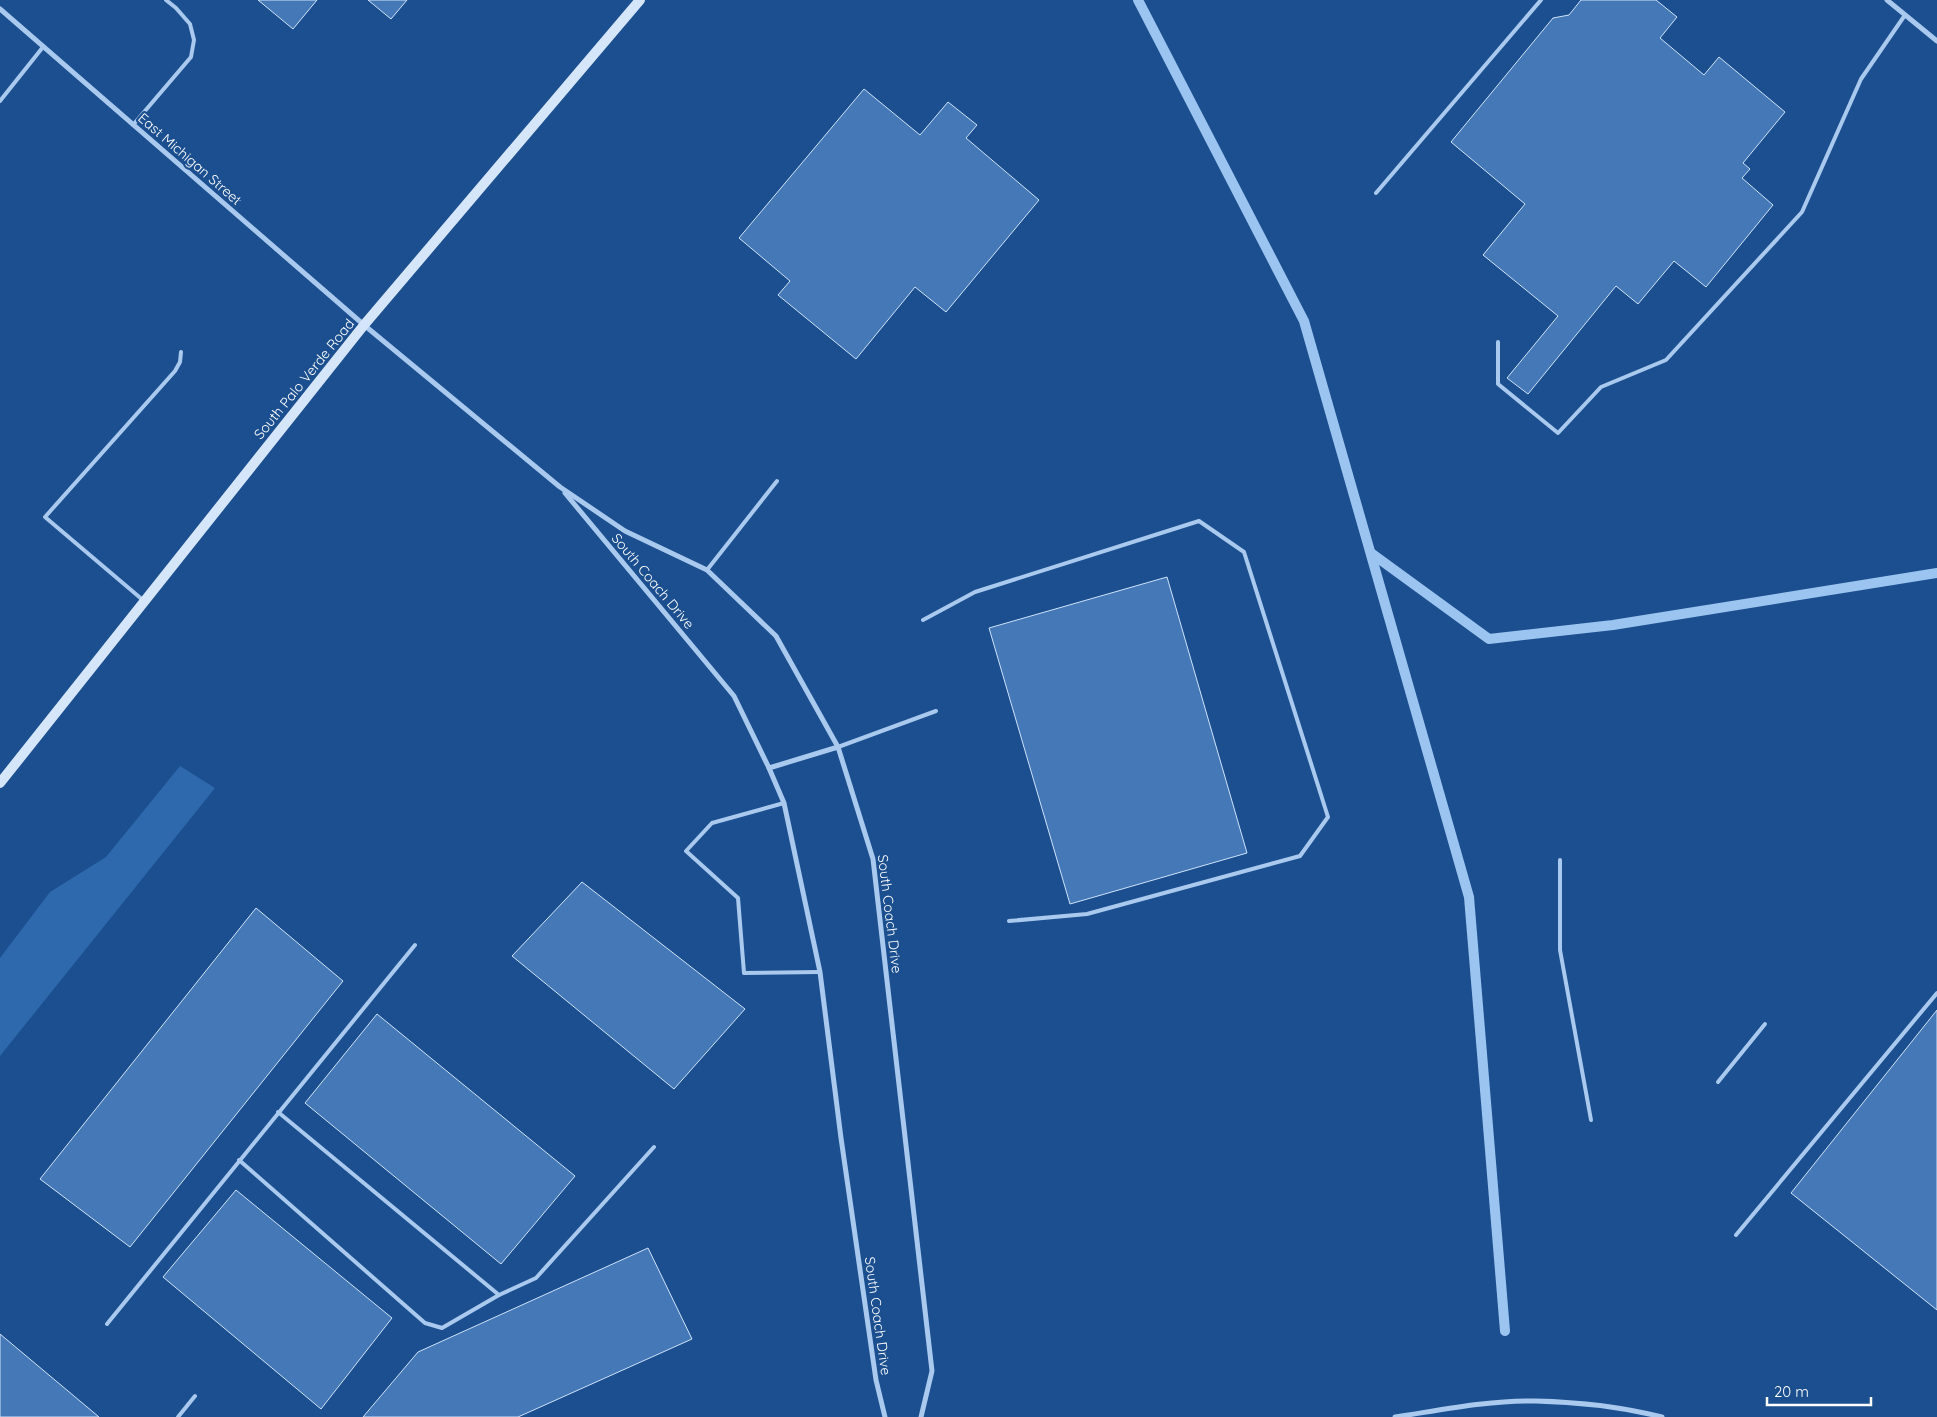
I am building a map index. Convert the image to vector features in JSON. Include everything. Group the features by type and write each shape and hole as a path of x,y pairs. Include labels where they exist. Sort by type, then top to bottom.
{"main road":[{"name":"South Palo Verde Road","path":"0,783 364,325 640,0"}],"street":[{"path":"1887,0 1937,41"},
{"name":"East Michigan Street","path":"0,9 364,325"},
{"name":"South Coach Drive","path":"364,325 560,487 625,531 707,570 776,636 838,746 873,859 932,1371 921,1417"},
{"name":"South Coach Drive","path":"560,487 734,696 784,803 820,972 842,1148 876,1380 885,1417"},
{"path":"769,768 838,746"},
{"path":"1395,1417 1483,1404 1536,1401 1644,1412 1662,1417"}],"lane":[{"path":"133,125 190,57 194,40 190,24 166,0"},
{"path":"1376,194 1540,0"},
{"path":"1498,342 1498,384 1558,434 1601,387 1666,360 1802,212 1861,79 1905,15"},
{"path":"0,101 43,47"},
{"path":"144,601 45,517 175,371 180,362 181,352"},
{"path":"707,570 777,481"},
{"path":"922,620 975,592 1199,521 1244,552 1328,817 1300,856 1087,914 1009,921"},
{"path":"838,746 936,712"},
{"path":"784,803 712,823 686,851 738,898 744,973 820,972"},
{"path":"1560,860 1560,950 1591,1120"},
{"path":"107,1324 415,944"},
{"path":"1736,1235 1937,993"},
{"path":"1718,1082 1765,1024"},
{"path":"278,1112 499,1295"},
{"path":"240,1160 425,1323 442,1328 499,1295 536,1278 654,1147"},
{"path":"178,1417 195,1396"}],"shaded area":[{"path":"180,766 215,788 0,1056 0,958 50,892 106,857"}],"building":[{"path":"258,0 317,0 293,29"},
{"path":"368,0 407,0 391,19"},
{"path":"1581,0 1656,0 1677,17 1660,38 1704,75 1719,57 1785,112 1743,163 1750,169 1742,178 1773,205 1706,287 1674,261 1638,304 1616,286 1528,394 1507,378 1558,316 1483,255 1525,204 1451,142 1553,18 1569,15"},
{"path":"864,89 920,135 948,102 977,125 966,138 1039,200 946,312 915,287 856,359 778,295 790,281 739,238"},
{"path":"1167,577 1247,853 1070,904 989,628"},
{"path":"582,882 745,1009 674,1089 512,956"},
{"path":"256,908 343,981 130,1247 40,1179"},
{"path":"1937,1010 1937,1310 1791,1193"},
{"path":"377,1014 575,1176 501,1264 305,1103"},
{"path":"236,1190 392,1318 321,1409 163,1277"},
{"path":"648,1248 692,1339 518,1417 363,1417 418,1352"},
{"path":"0,1334 99,1417 0,1417"}],"waterway":[{"path":"1138,0 1304,321 1469,897 1505,1331"},
{"path":"1371,553 1489,639 1613,625 1937,573"}]}
